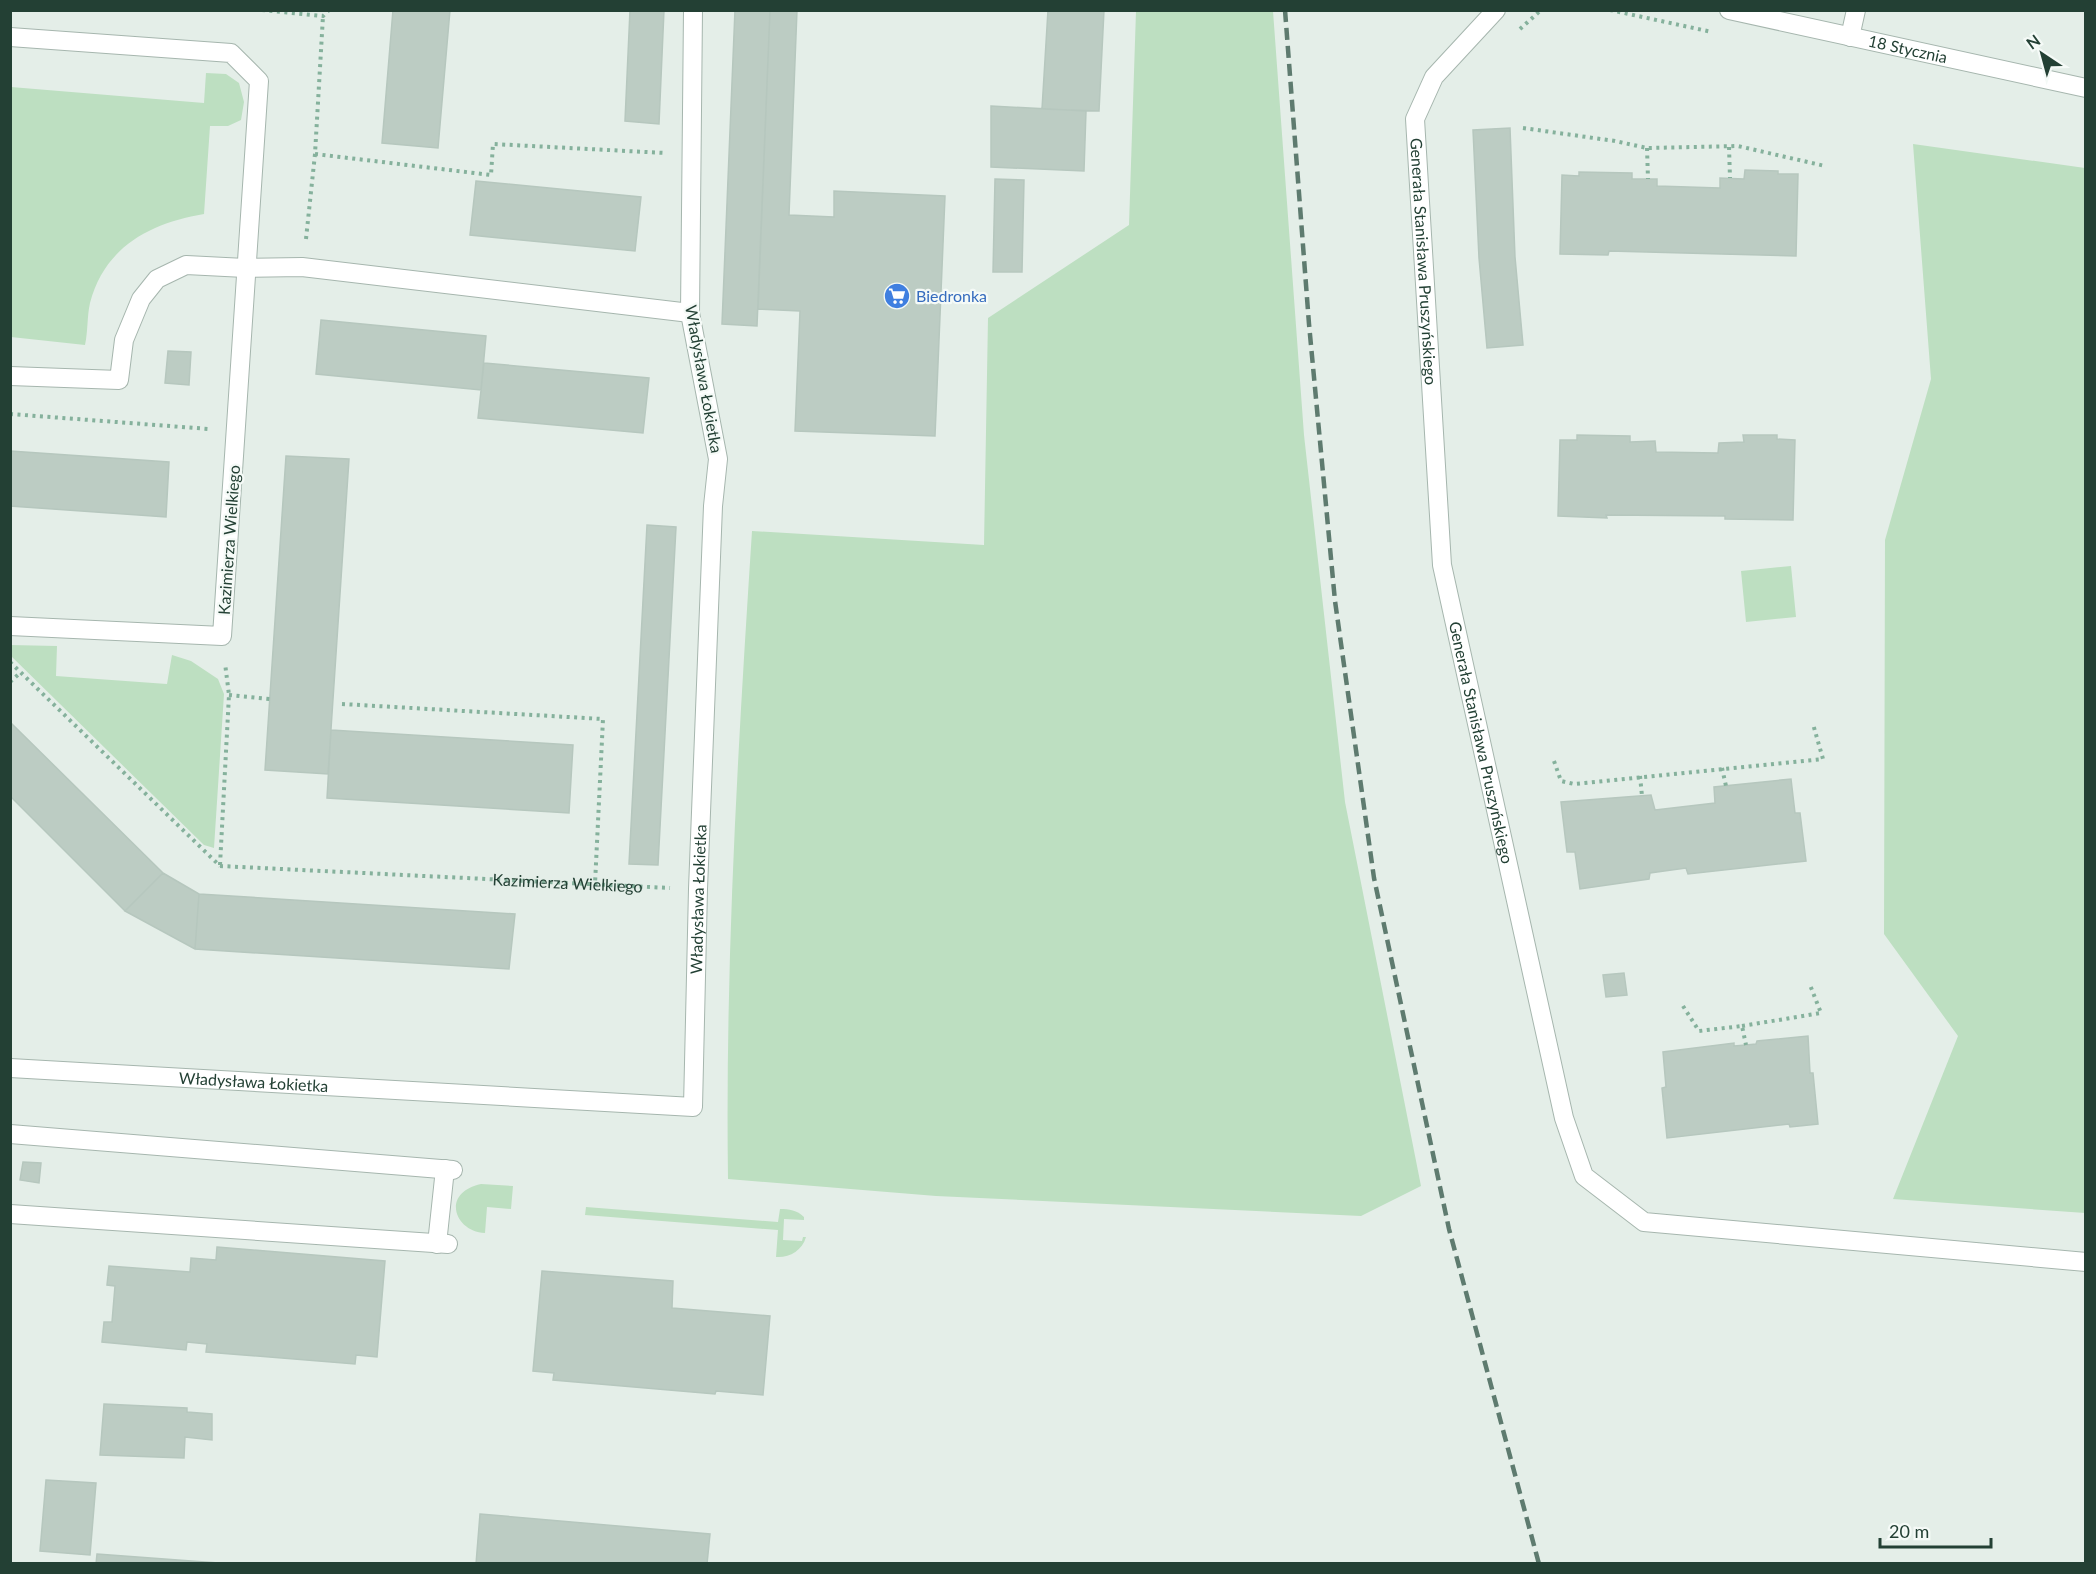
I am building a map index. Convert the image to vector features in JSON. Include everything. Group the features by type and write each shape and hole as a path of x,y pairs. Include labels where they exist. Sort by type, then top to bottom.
{"street":[{"name":"Władysława Łokietka","path":"10,1068 693,1107 698,889 713,506 718,459 690,313 693,10"},
{"name":"Generała Stanisława Pruszyńskiego","path":"1496,10 1434,77 1415,119 1442,565 1564,1118 1584,1176 1644,1222 2085,1262"},
{"name":"18 Stycznia","path":"1729,10 2085,88"},
{"path":"1850,37 1856,10"},
{"name":"Kazimierza Wielkiego","path":"10,37 231,53 259,81 222,636 10,626"},
{"path":"10,375 119,380 124,340 141,299 157,279 186,265 245,268 302,267 690,313"},
{"path":"10,1134 449,1169 443,1244 10,1214"}],"path":[{"path":"262,10 323,16"},
{"path":"302,267 315,154 323,16 329,10"},
{"path":"1516,32 1541,10"},
{"path":"1610,10 1722,34"},
{"path":"1523,128 1615,141 1647,148 1738,146 1825,166"},
{"path":"315,154 490,175 493,144 691,154"},
{"path":"1728,147 1730,178"},
{"path":"1647,148 1648,179"},
{"path":"10,414 237,430"},
{"path":"220,866 229,695 222,636"},
{"path":"10,662 220,866"},
{"path":"10,681 21,672"},
{"path":"229,695 270,699"},
{"path":"342,704 603,719 596,884"},
{"path":"1554,761 1561,781 1574,784 1823,759 1813,724"},
{"path":"1722,768 1726,786"},
{"path":"1640,776 1642,796"},
{"name":"Kazimierza Wielkiego","path":"220,866 698,889"},
{"path":"1683,1006 1699,1030 1742,1026 1821,1013 1810,985"},
{"path":"1742,1026 1746,1045"}],"green space":[{"path":"1136,11 1273,11 1304,435 1345,802 1421,1186 1361,1216 936,1196 728,1179 729,1017 737,774 752,531 984,545 988,318 1129,225"},
{"path":"206,73 226,74 239,83 244,102 241,120 228,126 210,126 204,214 184,218 149,231 133,240 119,252 97,283 90,303 85,345 11,337 11,87 204,103"},
{"path":"1913,144 2085,168 2085,1213 1893,1199 1958,1036 1884,934 1885,540 1931,379"},
{"path":"1791,566 1796,617 1746,622 1741,571"},
{"path":"10,645 57,646 56,676 167,684 172,655 191,661 218,679 224,694 214,848 204,845 11,656"},
{"path":"481,1184 513,1186 511,1209 487,1207 485,1233 466,1226 456,1212 456,1203 460,1195"},
{"path":"586,1207 778,1222 780,1209 790,1210 796,1211 804,1217 804,1220 784,1219 783,1240 802,1241 803,1237 806,1237 794,1253 776,1257 778,1230 585,1215"}],"building":[{"path":"393,10 450,10 438,148 382,143"},
{"path":"630,10 664,10 659,124 625,121"},
{"path":"735,10 770,10 757,326 722,324"},
{"path":"770,10 797,10 789,215 834,217 834,191 945,196 935,436 795,431 800,311 758,309"},
{"path":"1048,10 1104,10 1099,111 1042,109"},
{"path":"991,106 1086,111 1084,171 991,167"},
{"path":"1510,128 1515,257 1523,345 1487,348 1479,258 1473,130"},
{"path":"1745,170 1798,174 1796,256 1609,251 1608,255 1560,254 1562,175 1579,176 1579,172 1632,173 1632,179 1657,179 1657,186 1720,188 1720,178 1744,179"},
{"path":"995,179 1024,180 1022,272 993,272"},
{"path":"476,181 641,197 635,251 470,235"},
{"path":"321,320 486,336 481,390 316,374"},
{"path":"168,351 191,352 189,385 165,383"},
{"path":"484,363 649,378 643,433 478,418"},
{"path":"1577,435 1630,436 1630,442 1655,441 1656,452 1718,453 1719,443 1744,442 1743,435 1777,435 1777,439 1795,440 1793,520 1725,519 1725,516 1606,515 1607,518 1558,516 1560,440 1577,440"},
{"path":"10,451 169,462 166,517 10,506"},
{"path":"286,456 349,459 328,774 265,770"},
{"path":"647,525 676,527 658,865 629,864"},
{"path":"10,722 163,873 125,911 10,796"},
{"path":"331,730 573,745 569,813 327,798"},
{"path":"1791,779 1795,813 1800,813 1806,861 1688,874 1686,868 1650,873 1649,879 1580,889 1575,852 1567,852 1561,802 1651,795 1655,810 1715,803 1714,787"},
{"path":"163,873 199,894 195,949 125,911"},
{"path":"199,894 515,914 509,969 195,949"},
{"path":"1624,973 1627,995 1606,997 1603,975"},
{"path":"1808,1036 1810,1073 1813,1073 1818,1124 1790,1127 1789,1124 1667,1138 1662,1088 1666,1087 1663,1052 1734,1043 1734,1046 1756,1044 1757,1041"},
{"path":"23,1162 41,1163 39,1183 20,1180"},
{"path":"217,1247 385,1261 377,1357 356,1355 355,1364 206,1352 207,1344 187,1342 186,1350 102,1342 104,1322 112,1322 115,1286 107,1285 109,1266 190,1272 191,1258 216,1260"},
{"path":"542,1271 673,1281 672,1308 770,1316 763,1395 716,1391 715,1394 553,1380 554,1373 533,1371"},
{"path":"104,1404 187,1408 187,1412 212,1414 212,1440 185,1437 184,1458 100,1455"},
{"path":"46,1480 96,1483 90,1555 40,1551"},
{"path":"480,1514 710,1534 707,1564 476,1564"},
{"path":"97,1554 218,1563 218,1564 96,1564"}],"railway":[{"path":"1285,10 1309,324 1335,601 1374,878 1449,1229 1539,1564"}],"place":[{"name":"Biedronka","path":"897,296"}]}
